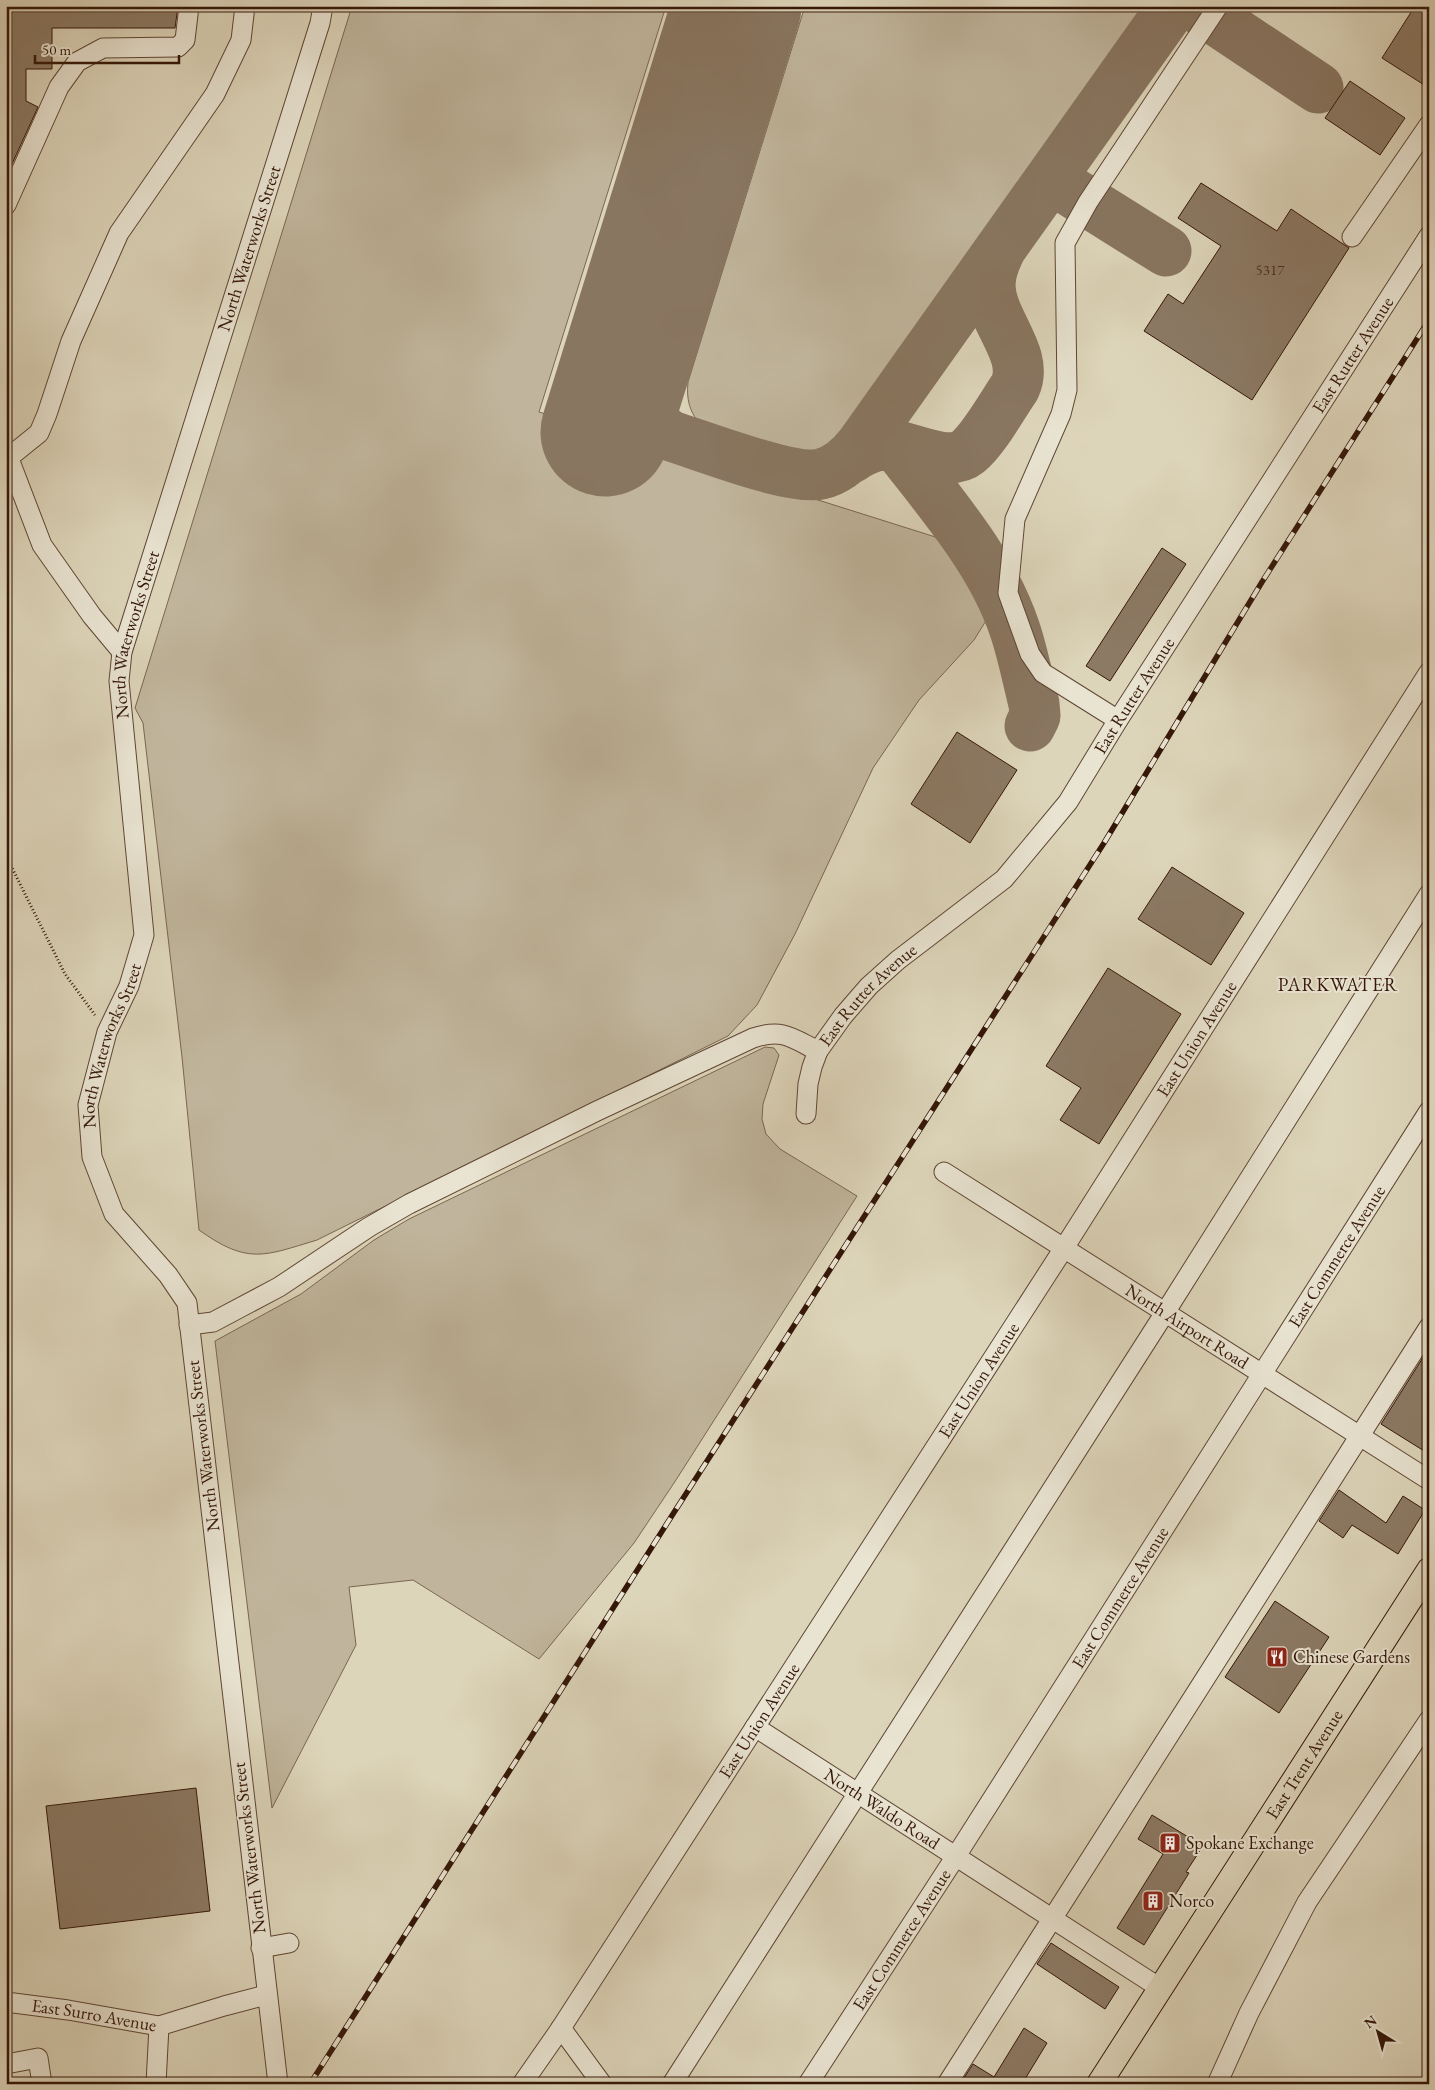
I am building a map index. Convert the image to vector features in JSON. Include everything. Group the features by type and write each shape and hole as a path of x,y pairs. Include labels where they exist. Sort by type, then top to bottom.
{"main road":[{"name":"East Trent Avenue","path":"1099,2084 1429,1570"}],"street":[{"path":"6,205 60,87 78,62 103,48 178,47 185,40 189,6"},
{"path":"122,652 92,616 42,544 7,455 39,433 71,341 118,233 215,94 241,40 245,6"},
{"name":"North Waterworks Street","path":"278,2084 266,1995 187,1303 168,1275 114,1214 92,1157 88,1105 107,1032 129,986 144,935 119,681 122,652 320,23 323,6"},
{"path":"1118,720 1043,673 1030,654 1008,593 1015,519 1061,414 1067,390 1065,243 1088,202 1218,6"},
{"path":"1352,237 1429,125"},
{"name":"East Rutter Avenue","path":"806,1114 808,1084 812,1066 818,1051 843,1016 869,986 906,954 1004,880 1068,802 1118,720 1429,236"},
{"name":"East Union Avenue","path":"522,2084 561,2028 1064,1248 1429,672"},
{"path":"672,2084 1166,1311 1429,894"},
{"path":"189,1325 213,1322 280,1287 369,1227 409,1204 753,1038 772,1033 786,1034 818,1051"},
{"name":"East Commerce Avenue","path":"808,2084 956,1856 1429,1110"},
{"name":"North Airport Road","path":"944,1172 1166,1311 1429,1480"},
{"path":"947,2084 1429,1327"},
{"path":"1217,2084 1249,2014 1307,1902 1429,1720"},
{"name":"North Waldo Road","path":"755,1727 1160,1988"},
{"path":"261,1948 289,1943"},
{"name":"East Surro Avenue","path":"6,2002 68,2010 159,2026 266,1995"},
{"path":"156,2084 159,2026"},
{"path":"561,2028 602,2084"},
{"path":"6,2064 38,2058 42,2084"}],"path":[{"path":"6,856 65,974 107,1032"}],"shaded area":[{"path":"352,6 666,6 539,412 945,540 966,564 992,611 974,640 919,700 873,768 795,934 757,1005 728,1036 317,1240 283,1250 256,1254 231,1249 199,1230 182,1057 143,723 135,708"},
{"path":"805,6 1154,6 843,447 835,454 826,458 807,463 705,430 690,408 688,396 688,382"},
{"path":"765,1047 774,1048 779,1055 763,1104 762,1119 766,1134 780,1149 857,1196 676,1480 634,1543 539,1659 413,1580 349,1587 356,1645 272,1808 215,1341 301,1294 374,1240 409,1219"}],"building":[{"path":"6,6 178,6 175,28 52,28 52,69 26,69 26,101 38,107 6,177"},
{"path":"1415,6 1429,6 1429,88 1382,58"},
{"path":"1350,81 1405,118 1380,155 1325,118"},
{"path":"1201,183 1277,231 1291,209 1349,248 1252,400 1144,331 1168,294 1183,304 1221,246 1178,218"},
{"path":"1162,548 1186,564 1110,681 1086,666"},
{"path":"957,732 1017,770 970,843 911,804"},
{"path":"1172,867 1244,913 1211,965 1138,919"},
{"path":"1108,968 1181,1014 1099,1144 1060,1120 1081,1088 1046,1066"},
{"path":"1429,1348 1429,1454 1381,1424"},
{"path":"1339,1490 1386,1523 1403,1496 1425,1510 1398,1554 1352,1525 1343,1538 1319,1521"},
{"name":"Chinese Gardens","path":"1275,1601 1329,1637 1279,1713 1225,1677"},
{"path":"196,1788 210,1911 60,1929 46,1806"},
{"name":"Norco","path":"1152,1815 1203,1846 1186,1872 1189,1873 1144,1945 1117,1928 1163,1854 1138,1839"},
{"path":"1051,1943 1119,1987 1105,2009 1037,1964"},
{"path":"1024,2028 1047,2043 1022,2084 960,2084 973,2064 994,2077"}],"taxiway":[{"path":"627,364 632,386 640,405 653,422 671,436 769,468 790,472 808,475 821,474 838,467 861,445 1173,6"},
{"path":"1195,6 1318,88"},
{"path":"1051,179 1166,251"},
{"path":"851,458 866,449 883,445 893,445 938,457 949,458 968,452 986,431 1015,387 1018,375 1014,350 996,311 990,285 991,275 1001,248"},
{"path":"896,445 979,556 1005,604 1018,639 1034,704 1035,716 1030,726"}],"runway":[{"path":"605,432 737,6"}],"railway":[{"path":"310,2084 1104,843 1262,582 1429,320"}],"place":[{"name":"Chinese Gardens","path":"1277,1657"},
{"name":"Spokane Exchange","path":"1170,1843"},
{"name":"Norco","path":"1153,1901"}],"district":[{"name":"PARKWATER","path":"1338,984"}]}
